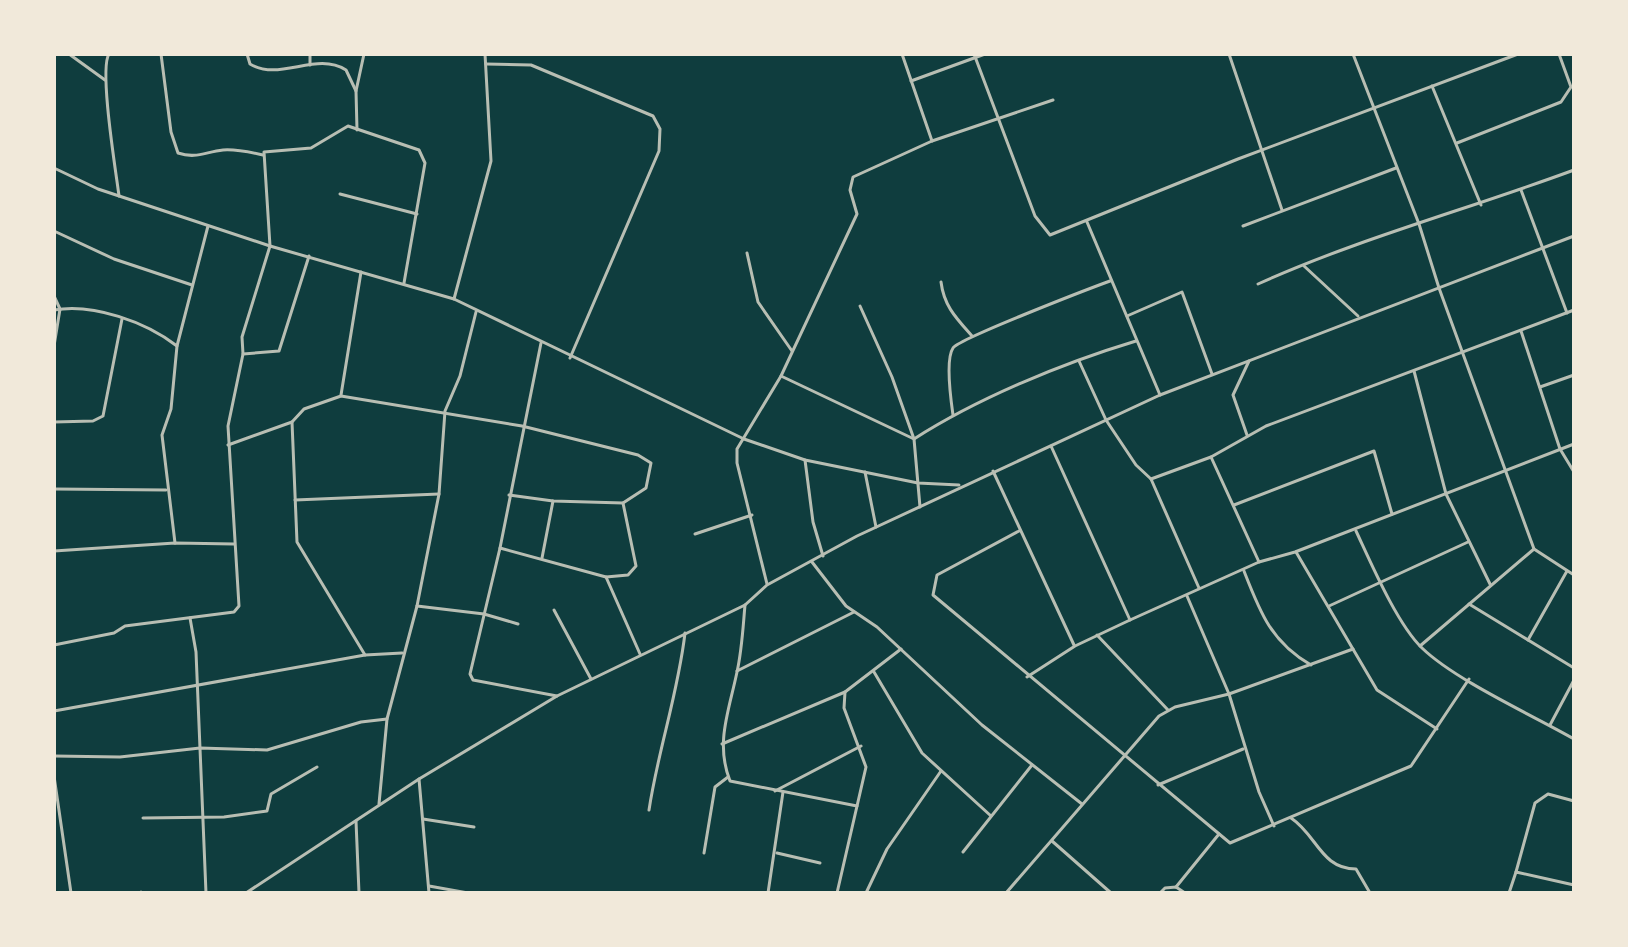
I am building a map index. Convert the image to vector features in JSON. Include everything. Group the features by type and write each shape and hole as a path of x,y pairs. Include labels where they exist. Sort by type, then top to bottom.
{"street":[{"path":"69,54 106,80"},
{"path":"109,54 105,60 106,80 119,196"},
{"path":"161,54 171,132 178,153 191,158 220,150 263,155"},
{"path":"247,54 250,64 264,70 330,62 339,65 349,75 356,91"},
{"path":"310,54 310,65"},
{"path":"357,130 356,91 364,54"},
{"path":"454,299 491,161 485,54"},
{"path":"902,54 932,141"},
{"path":"911,81 985,54"},
{"path":"1229,54 1282,210"},
{"path":"1353,54 1419,224 1439,288 1534,549 1574,575"},
{"path":"975,56 1000,115 1016,168 1044,232 1050,235 1518,54"},
{"path":"1457,143 1561,102 1571,87 1559,54"},
{"path":"486,64 520,63 544,69 653,116 659,125 659,151 570,358"},
{"path":"1568,73 1574,71"},
{"path":"1432,86 1481,205"},
{"path":"767,585 737,463 737,449 781,376 857,214 850,190 853,177 932,141 1000,115 1053,100"},
{"path":"54,645 114,633 125,626 234,612 239,606 228,445 243,354 242,337 270,246 263,155 268,149 317,146 343,127 422,152 425,163 404,283"},
{"path":"54,168 119,196 208,226 454,299 570,358 744,439 805,460 918,483 963,485"},
{"path":"1243,226 1396,168"},
{"path":"1258,284 1574,170"},
{"path":"1521,190 1567,313"},
{"path":"340,194 417,214"},
{"path":"1087,222 1160,395"},
{"path":"175,543 162,435 171,409 177,346 208,226"},
{"path":"54,231 114,259 192,285"},
{"path":"246,893 379,804 557,696 745,605 767,585 876,527 1160,395 1358,316 1574,236"},
{"path":"747,253 758,302 792,351"},
{"path":"243,354 274,353 280,349 309,256"},
{"path":"1304,266 1358,316"},
{"path":"341,396 361,272"},
{"path":"953,415 951,355 963,338 1004,326 1110,281"},
{"path":"941,282 943,298 951,313 972,336"},
{"path":"1126,316 1182,292 1212,374"},
{"path":"54,296 60,309 54,346"},
{"path":"860,306 892,377 914,439 920,507"},
{"path":"54,310 74,307 122,319 162,334 177,346"},
{"path":"1151,479 1211,457 1247,435 1574,310"},
{"path":"379,804 387,719 402,653 417,606 439,494 445,411 464,363 476,312"},
{"path":"54,422 93,421 103,416 122,319"},
{"path":"1521,330 1560,449 1574,472"},
{"path":"914,439 953,415 1079,361 1136,341"},
{"path":"541,343 471,678 557,696"},
{"path":"1247,435 1233,395 1250,360"},
{"path":"1079,361 1106,420 1136,465 1151,479 1199,588"},
{"path":"1414,371 1446,494 1490,584"},
{"path":"1540,387 1574,375"},
{"path":"781,376 914,439"},
{"path":"228,445 292,422 304,409 341,396 522,426 649,459 652,466 646,488 623,503 553,501 509,495"},
{"path":"292,422 297,542 365,655"},
{"path":"1027,677 1097,635 1259,562 1295,552 1574,444"},
{"path":"1051,446 1130,620"},
{"path":"1234,505 1374,451 1392,514"},
{"path":"1211,457 1259,562"},
{"path":"805,460 813,522 823,556"},
{"path":"993,471 1075,646"},
{"path":"865,472 876,527"},
{"path":"54,489 168,490"},
{"path":"295,500 439,494"},
{"path":"542,558 553,501"},
{"path":"500,548 606,577 628,575 636,566 623,503"},
{"path":"695,534 752,515"},
{"path":"1355,529 1379,580 1420,646 1469,679 1574,739"},
{"path":"1019,531 937,575 933,589 938,602 1233,844 1411,766 1469,679"},
{"path":"1328,606 1379,580 1468,542"},
{"path":"54,551 175,543 235,544"},
{"path":"1420,646 1534,549"},
{"path":"1295,552 1377,690 1437,729"},
{"path":"812,562 854,612 1082,804"},
{"path":"1244,571 1257,604 1285,650 1311,665"},
{"path":"1528,640 1567,571"},
{"path":"606,577 640,654"},
{"path":"1187,596 1229,694 1274,826"},
{"path":"1469,604 1574,668"},
{"path":"745,605 737,671 722,744 722,763 728,777 733,784 857,806"},
{"path":"417,606 484,614 518,624"},
{"path":"554,610 591,679"},
{"path":"737,671 854,612"},
{"path":"190,618 196,652 206,893"},
{"path":"649,810 657,757 675,699 685,633"},
{"path":"1097,635 1168,710"},
{"path":"722,744 845,692 901,649"},
{"path":"1006,893 1123,756 1168,710 1229,694 1353,649"},
{"path":"54,711 196,688 365,655 402,653"},
{"path":"873,671 922,753 991,816"},
{"path":"1550,725 1574,680"},
{"path":"837,893 866,767 861,746 844,708 845,692"},
{"path":"54,756 120,757 200,748 267,750 361,722 387,719"},
{"path":"775,791 861,746"},
{"path":"1158,785 1245,748"},
{"path":"963,852 1032,765"},
{"path":"143,818 267,811 271,794 317,767"},
{"path":"866,893 887,849 941,771"},
{"path":"54,776 71,893"},
{"path":"704,853 715,787 728,777"},
{"path":"419,779 429,893"},
{"path":"768,893 783,792"},
{"path":"1509,893 1535,803 1548,794 1574,801"},
{"path":"1291,818 1306,828 1322,855 1332,864 1356,869 1370,893"},
{"path":"423,819 474,827"},
{"path":"356,821 359,893"},
{"path":"1176,887 1220,833"},
{"path":"1052,841 1111,893"},
{"path":"776,852 820,863"},
{"path":"1516,872 1574,885"},
{"path":"429,886 468,893"},
{"path":"1160,893 1165,888 1176,887 1185,893"},
{"path":"1009,888 1015,893"}]}
